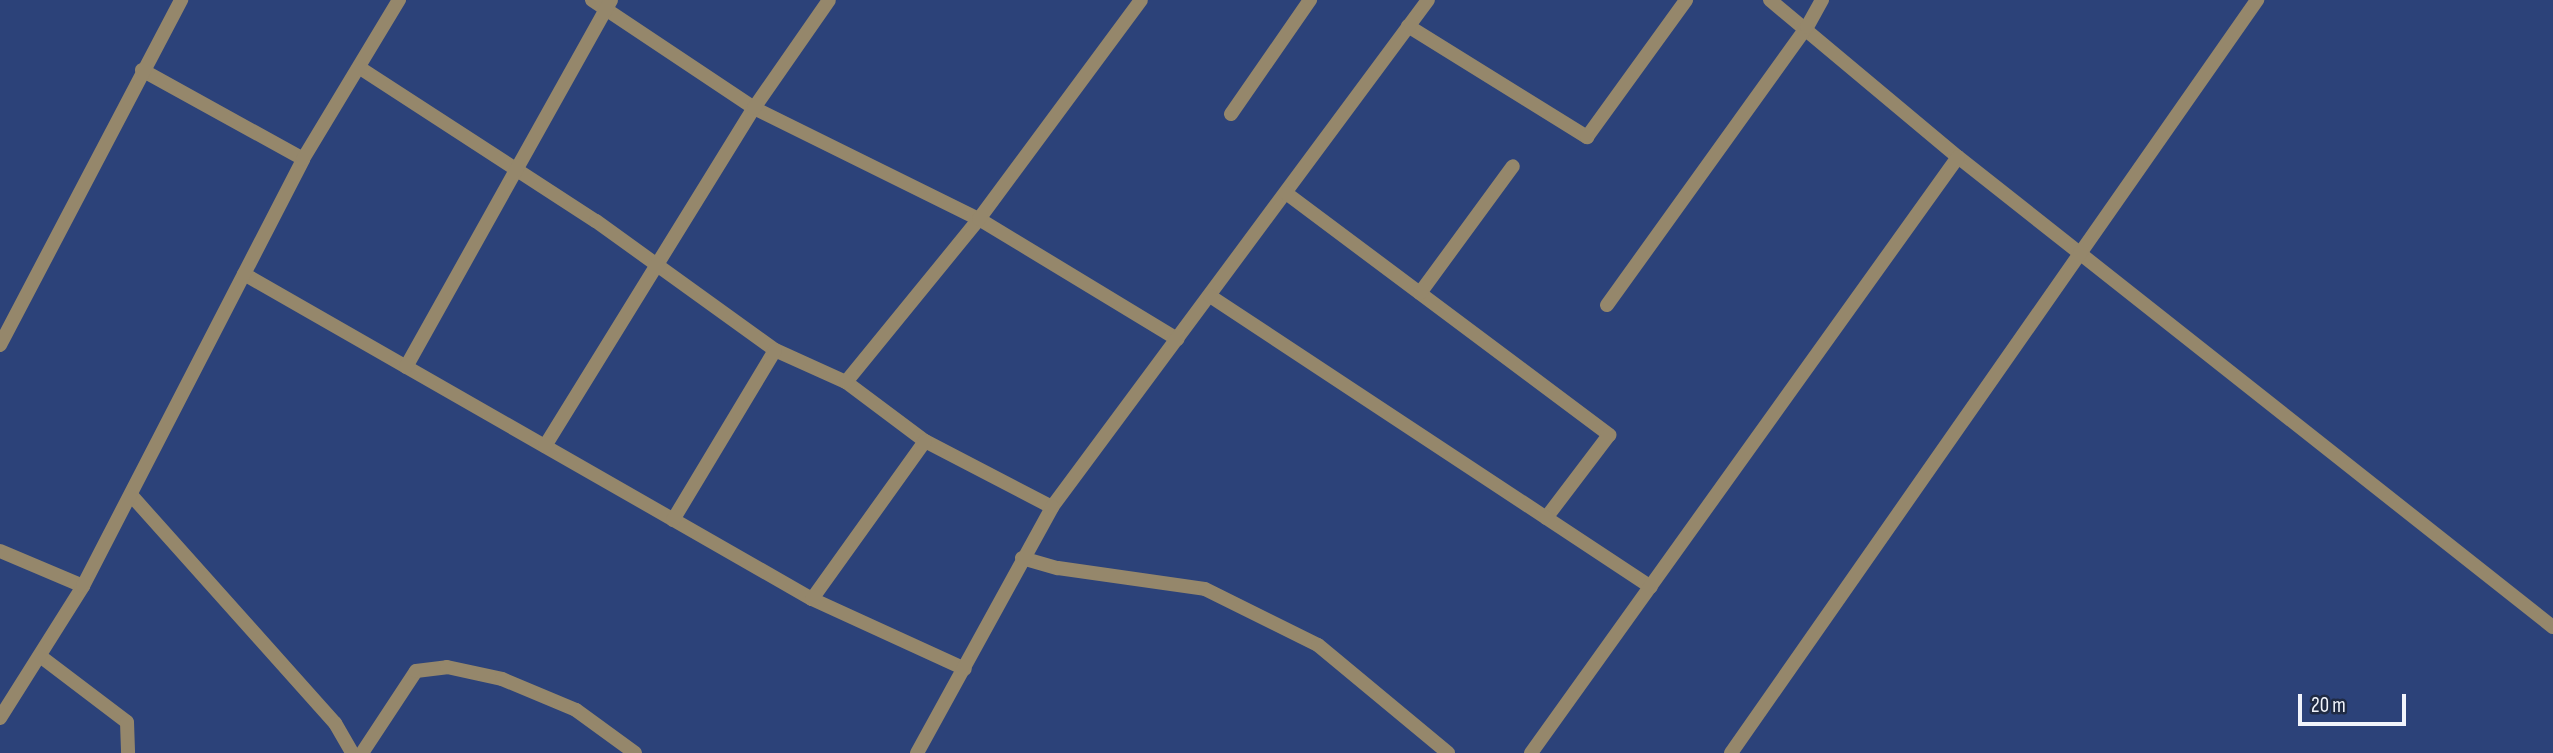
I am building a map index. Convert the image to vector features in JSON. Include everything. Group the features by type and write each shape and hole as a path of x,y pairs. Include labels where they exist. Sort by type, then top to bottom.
{"street":[{"path":"0,346 142,70 181,0"},
{"path":"0,718 83,586 303,159 399,0"},
{"path":"545,446 754,108 829,0"},
{"path":"846,382 979,219 1141,0"},
{"path":"1231,114 1310,0"},
{"path":"917,753 1052,507 1428,0"},
{"path":"1408,26 1587,137 1686,0"},
{"path":"1770,0 1807,27 1958,157 2553,627"},
{"path":"1607,305 1807,27 1822,0"},
{"path":"1731,753 2257,0"},
{"path":"406,367 517,171 602,3 754,108 979,219 1177,339"},
{"path":"360,68 596,221 655,267 714,303 775,350 846,382 925,441 1052,507"},
{"path":"142,70 303,159"},
{"path":"1531,753 1958,157"},
{"path":"1420,293 1513,166"},
{"path":"1286,193 1609,435 1546,517"},
{"path":"244,274 812,599 965,669"},
{"path":"1210,296 1651,587"},
{"path":"673,520 775,350"},
{"path":"812,599 925,441"},
{"path":"131,495 335,723 352,753"},
{"path":"0,551 83,586"},
{"path":"1022,558 1058,568 1205,589 1318,645 1448,753"},
{"path":"40,656 127,722 128,753"},
{"path":"362,753 416,671 447,667 502,679 576,710 635,753"}]}
